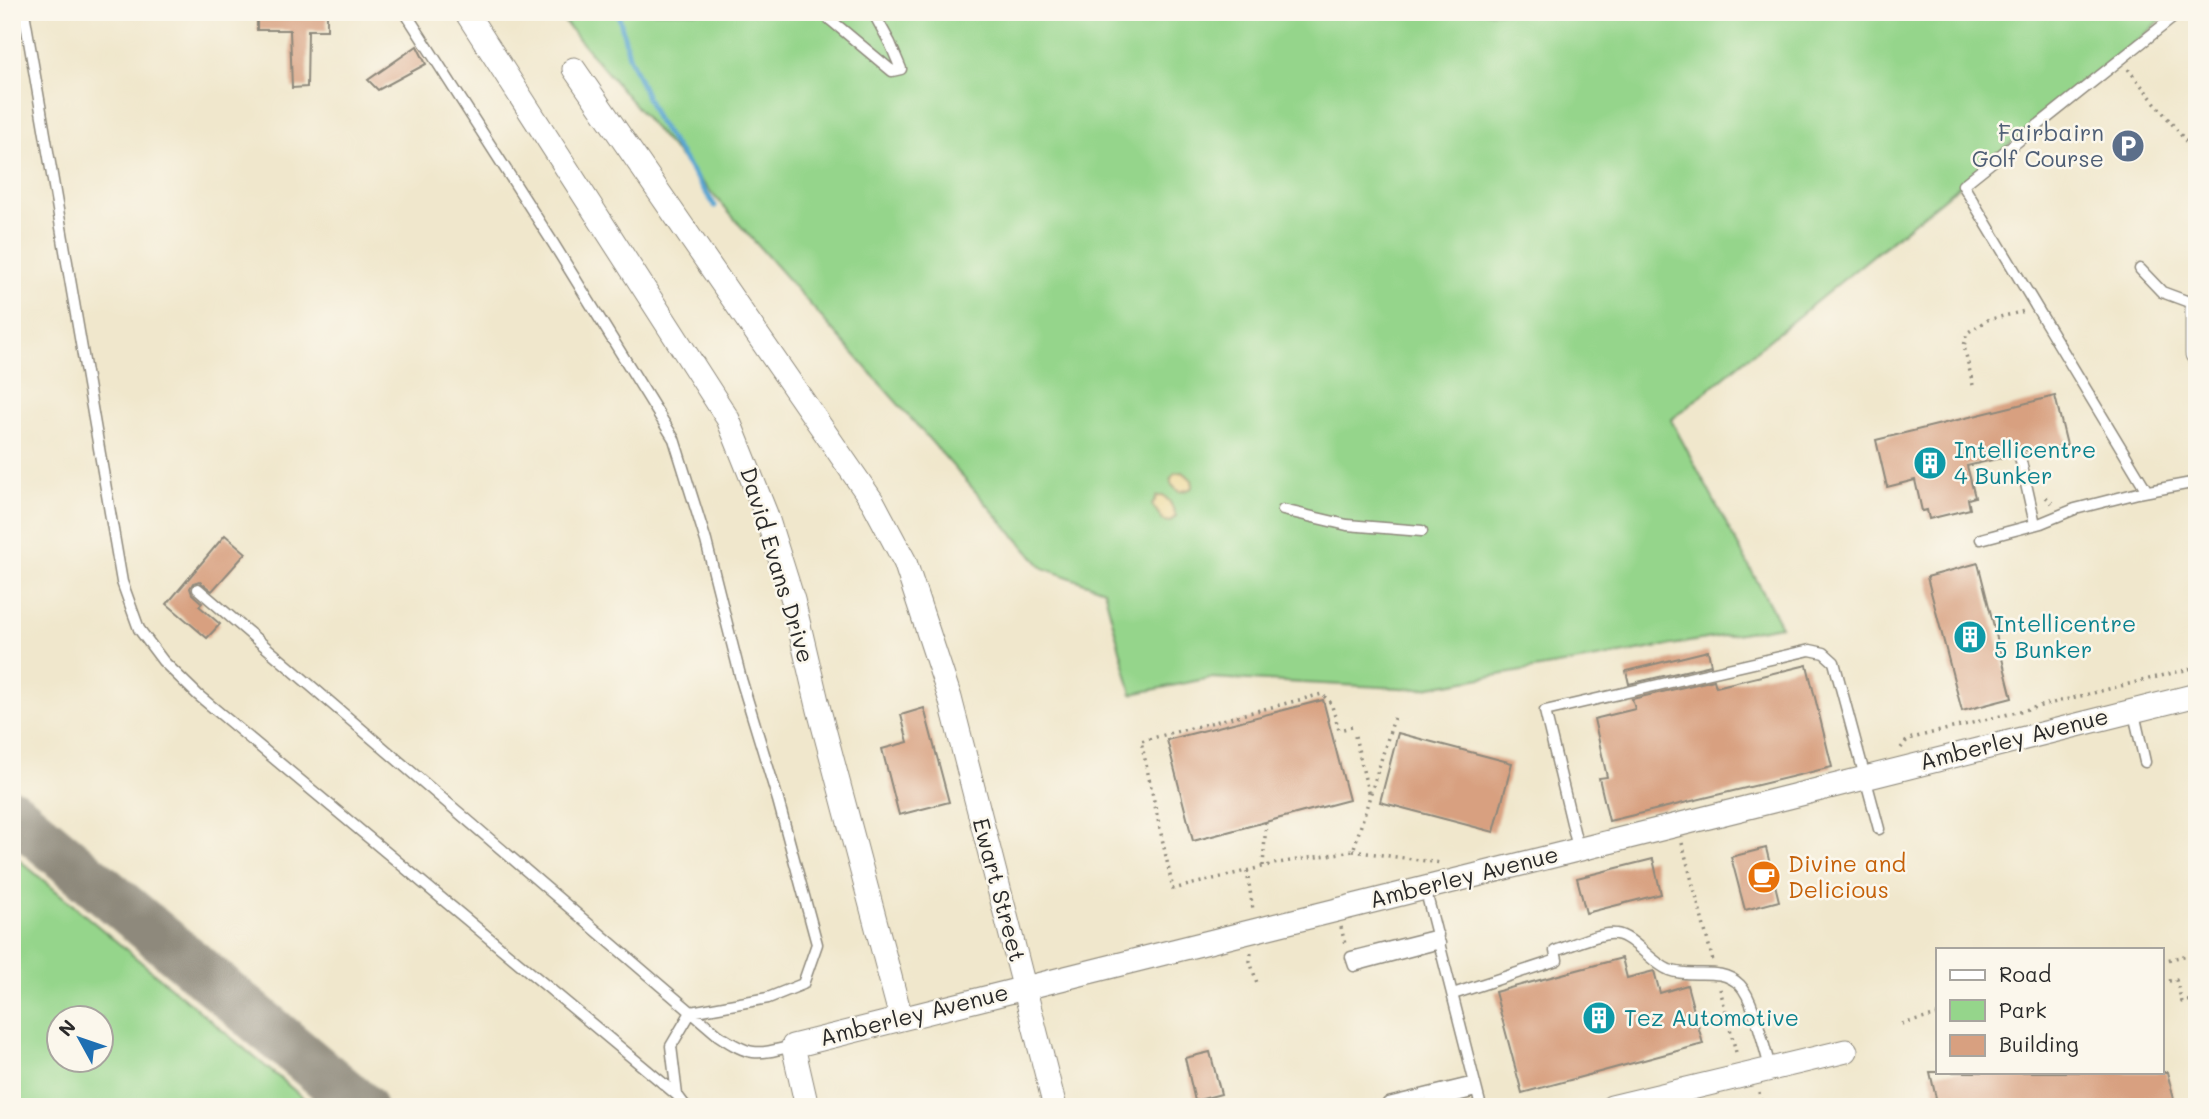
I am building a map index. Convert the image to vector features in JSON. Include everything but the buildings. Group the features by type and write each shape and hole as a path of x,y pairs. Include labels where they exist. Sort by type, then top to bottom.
{"street":[{"name":"David Evans Drive","path":"466,12 728,419 766,514 793,600 819,710 901,1018"},
{"name":"Ewart Street","path":"574,69 873,502 905,562 950,698 1055,1107"},
{"path":"2197,307 2197,354"},
{"name":"Amberley Avenue","path":"807,1107 793,1045 2197,695"},
{"path":"1612,1107 1764,1077 1846,1051"}],"lane":[{"path":"24,12 122,582 139,629 163,660 198,695 677,1095 687,1107"},
{"path":"405,12 674,439 706,541 741,679 778,800 817,944 803,984 768,998 691,1012 671,1046 677,1095"},
{"path":"821,12 892,71 901,69 873,12"},
{"path":"2147,491 1964,184 2180,12"},
{"path":"2140,269 2162,292 2197,307"},
{"path":"2020,457 2035,524"},
{"path":"1981,539 2035,524 2064,512 2147,491 2197,482"},
{"path":"1283,510 1347,525 1422,531"},
{"path":"198,589 728,1041 754,1054 793,1045"},
{"path":"1578,848 1545,711 1810,650 1824,653 1834,662 1879,829"},
{"path":"2133,709 2145,762"},
{"path":"1425,888 1480,1107"},
{"path":"1453,994 1557,960 1555,951 1607,934 1618,934 1666,969 1682,973 1721,974 1739,984 1749,999 1764,1077"},
{"path":"1350,957 1439,939"},
{"path":"1388,1105 1475,1086"},
{"path":"1413,1107 1475,1086"}],"path":[{"path":"2120,60 2197,155"},
{"path":"1973,384 1964,346 1967,333 1987,320 2037,309"},
{"path":"1971,484 2023,473"},
{"path":"1900,753 1903,743 1908,739 2197,667"},
{"path":"1352,727 1339,730 1331,703 1322,694 1141,741 1173,889 1263,866 1353,851 1447,863"},
{"path":"1353,851 1395,715"},
{"path":"1355,736 1370,798"},
{"path":"1263,866 1266,822"},
{"path":"1340,922 1350,957"},
{"path":"2164,961 2197,953"},
{"path":"2164,982 2176,980 2182,1002 2197,999"},
{"path":"1902,1024 1936,1016"},
{"path":"1762,1107 1764,1077"}],"green space":[{"name":"Fairbairn Golf Course","path":"556,12 2172,12 1671,420 1781,626 1419,689 1210,678 1132,694 1104,590 1043,568 655,129"},
{"path":"12,854 314,1107 12,1107"}],"sand":[{"path":"1183,472 1192,480 1193,486 1179,492 1171,484 1171,478 1175,473"},
{"path":"1157,496 1164,496 1170,502 1176,516 1170,522 1164,521 1152,505"}],"waterway":[{"path":"618,12 629,56 656,118 715,206"}],"taxiway":[{"path":"12,813 362,1107"}],"place":[{"name":"Fairbairn Golf Course","path":"2128,146"},
{"name":"Intellicentre 4 Bunker","path":"1930,463"},
{"name":"Intellicentre 5 Bunker","path":"1970,637"},
{"name":"Divine and Delicious","path":"1764,877"},
{"name":"Tez Automotive","path":"1599,1018"}]}
